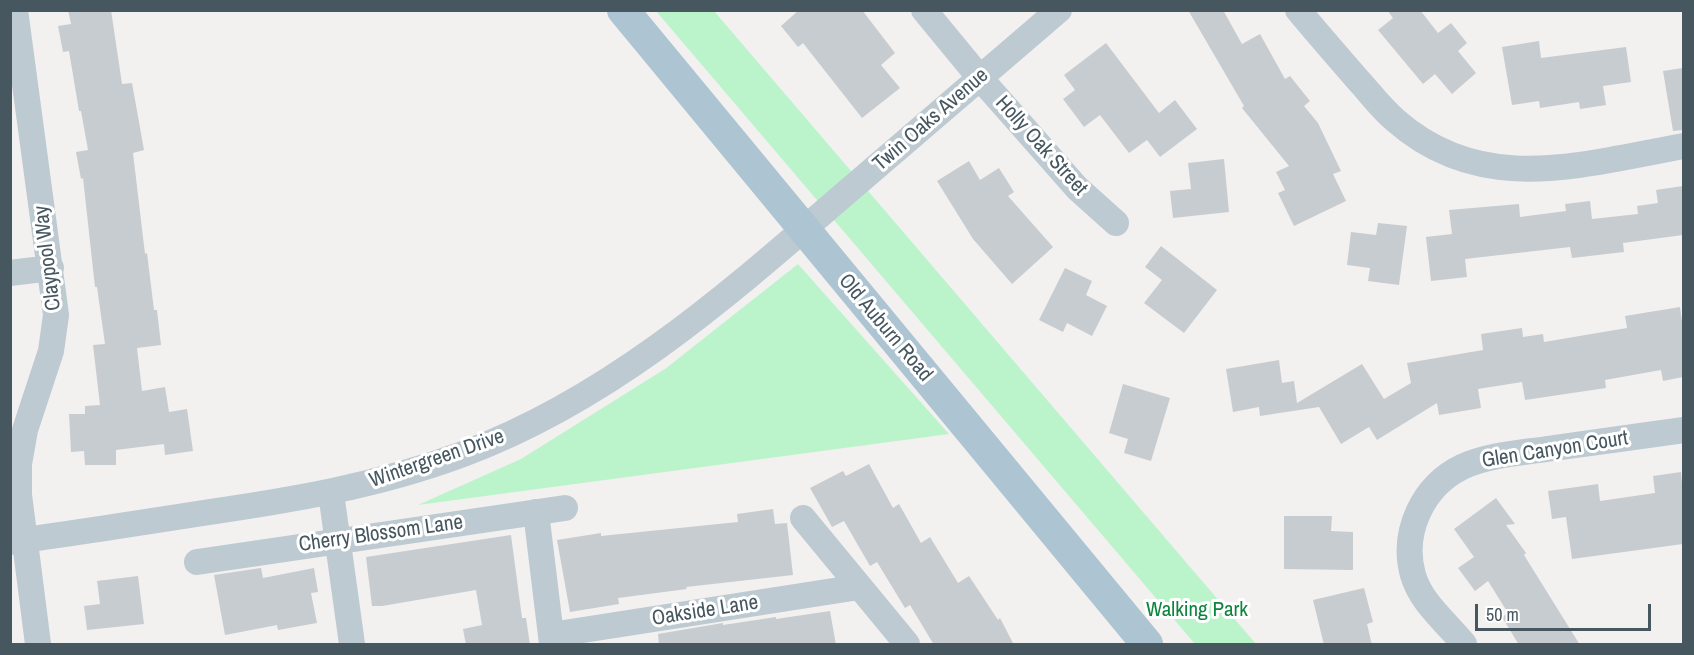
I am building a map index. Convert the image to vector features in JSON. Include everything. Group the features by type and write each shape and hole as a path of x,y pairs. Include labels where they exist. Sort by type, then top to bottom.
{"main road":[{"name":"Old Auburn Road","path":"623,10 1147,645"}],"street":[{"name":"Holly Oak Street","path":"924,10 980,78 1077,188 1116,223"},
{"name":"Twin Oaks Avenue","path":"803,230 1059,10"},
{"path":"1298,10 1396,121 1425,142 1457,157 1491,167 1527,170 1562,168 1683,146"},
{"name":"Claypool Way","path":"14,25 55,298 54,333 47,368 25,430 19,464 18,541 38,645"},
{"name":"Wintergreen Drive","path":"18,541 331,493 420,469 465,453 529,426 576,401 639,361 697,318 803,230"},
{"path":"10,273 51,267"},
{"name":"Glen Canyon Court","path":"1464,645 1420,591 1410,560 1410,532 1417,512 1442,482 1463,467 1500,456 1683,430"},
{"path":"331,493 352,645"},
{"name":"Cherry Blossom Lane","path":"197,561 565,508"},
{"path":"536,512 552,640"},
{"path":"803,518 907,645"},
{"name":"Oakside Lane","path":"552,640 859,587"}],"green space":[{"name":"Walking Park","path":"656,11 714,11 1256,644 1195,644"},
{"path":"798,264 949,434 418,505 521,459 665,369"}],"building":[{"path":"68,10 111,10 122,84 132,83 144,150 133,153 145,254 147,253 161,345 137,348 142,391 165,387 169,412 187,409 193,451 165,455 164,444 116,450 116,465 85,465 84,451 71,452 69,414 85,414 85,406 100,405 93,345 105,344 97,287 95,287 83,178 81,179 76,152 88,150 69,51 63,52 58,26 71,24"},
{"path":"799,10 862,10 895,53 881,65 900,88 862,118 803,43 798,47 781,26"},
{"path":"1188,10 1223,10 1242,44 1260,34 1285,79 1290,76 1310,101 1304,106 1318,123 1341,171 1333,174 1346,201 1294,226 1278,193 1285,190 1276,172 1289,166 1242,108 1244,106"},
{"path":"1387,10 1420,10 1438,33 1451,23 1467,43 1458,51 1476,73 1452,94 1435,74 1423,84 1378,30 1393,18"},
{"path":"1539,41 1541,58 1626,47 1631,82 1603,86 1606,105 1580,109 1579,102 1540,108 1539,101 1512,105 1502,47"},
{"path":"1106,43 1159,113 1175,100 1197,129 1160,157 1147,140 1129,153 1100,115 1084,127 1063,99 1075,90 1064,75"},
{"path":"1683,68 1683,130 1673,131 1663,71"},
{"path":"1224,159 1229,212 1173,218 1170,191 1191,189 1188,163"},
{"path":"969,161 980,180 999,168 1014,192 1008,196 1053,247 1012,284 973,239 937,181"},
{"path":"1683,186 1683,235 1623,243 1624,252 1572,258 1570,247 1465,259 1467,277 1431,281 1426,237 1452,234 1449,210 1519,204 1520,217 1566,211 1565,204 1590,201 1592,219 1638,214 1637,206 1658,203 1656,190"},
{"path":"1378,223 1407,226 1399,285 1368,281 1370,268 1347,265 1351,232 1376,235"},
{"path":"1161,246 1217,290 1184,333 1144,303 1162,280 1145,267"},
{"path":"1065,268 1092,281 1086,295 1107,306 1092,336 1067,323 1063,332 1039,320"},
{"path":"1680,307 1683,329 1683,377 1663,381 1661,370 1605,380 1606,388 1525,400 1522,382 1478,389 1481,408 1439,415 1437,403 1377,440 1369,427 1341,444 1319,407 1260,416 1259,407 1233,412 1226,369 1279,360 1282,383 1294,381 1297,403 1362,364 1384,399 1411,383 1407,363 1483,350 1481,334 1522,328 1523,337 1543,334 1544,342 1627,328 1625,316"},
{"path":"1123,384 1170,398 1151,461 1124,453 1128,439 1109,433"},
{"path":"869,464 893,508 899,504 921,543 930,537 958,583 969,576 998,620 1000,618 1014,645 934,645 910,605 905,608 877,562 870,566 844,521 832,527 810,488 843,471 846,476"},
{"path":"1681,472 1683,544 1572,559 1566,517 1552,519 1548,491 1598,484 1600,501 1655,493 1653,476"},
{"path":"1496,498 1515,524 1506,525 1526,553 1524,555 1580,645 1519,645 1502,617 1508,613 1488,581 1475,591 1458,568 1474,557 1454,529"},
{"path":"773,509 775,524 787,523 793,575 686,587 687,589 618,598 619,604 570,612 557,540 601,533 601,536 738,522 737,514"},
{"path":"1284,516 1332,516 1331,531 1353,532 1353,570 1284,569"},
{"path":"511,535 522,618 526,618 530,645 466,645 463,629 482,625 476,590 372,606 366,557"},
{"path":"261,568 263,578 314,568 318,592 311,593 317,623 278,630 277,625 225,635 214,575"},
{"path":"138,576 144,624 87,630 84,606 100,604 97,581"},
{"path":"1364,588 1373,622 1367,624 1372,645 1324,645 1313,600"},
{"path":"830,611 836,645 659,645 658,634 723,623 723,625"}]}
